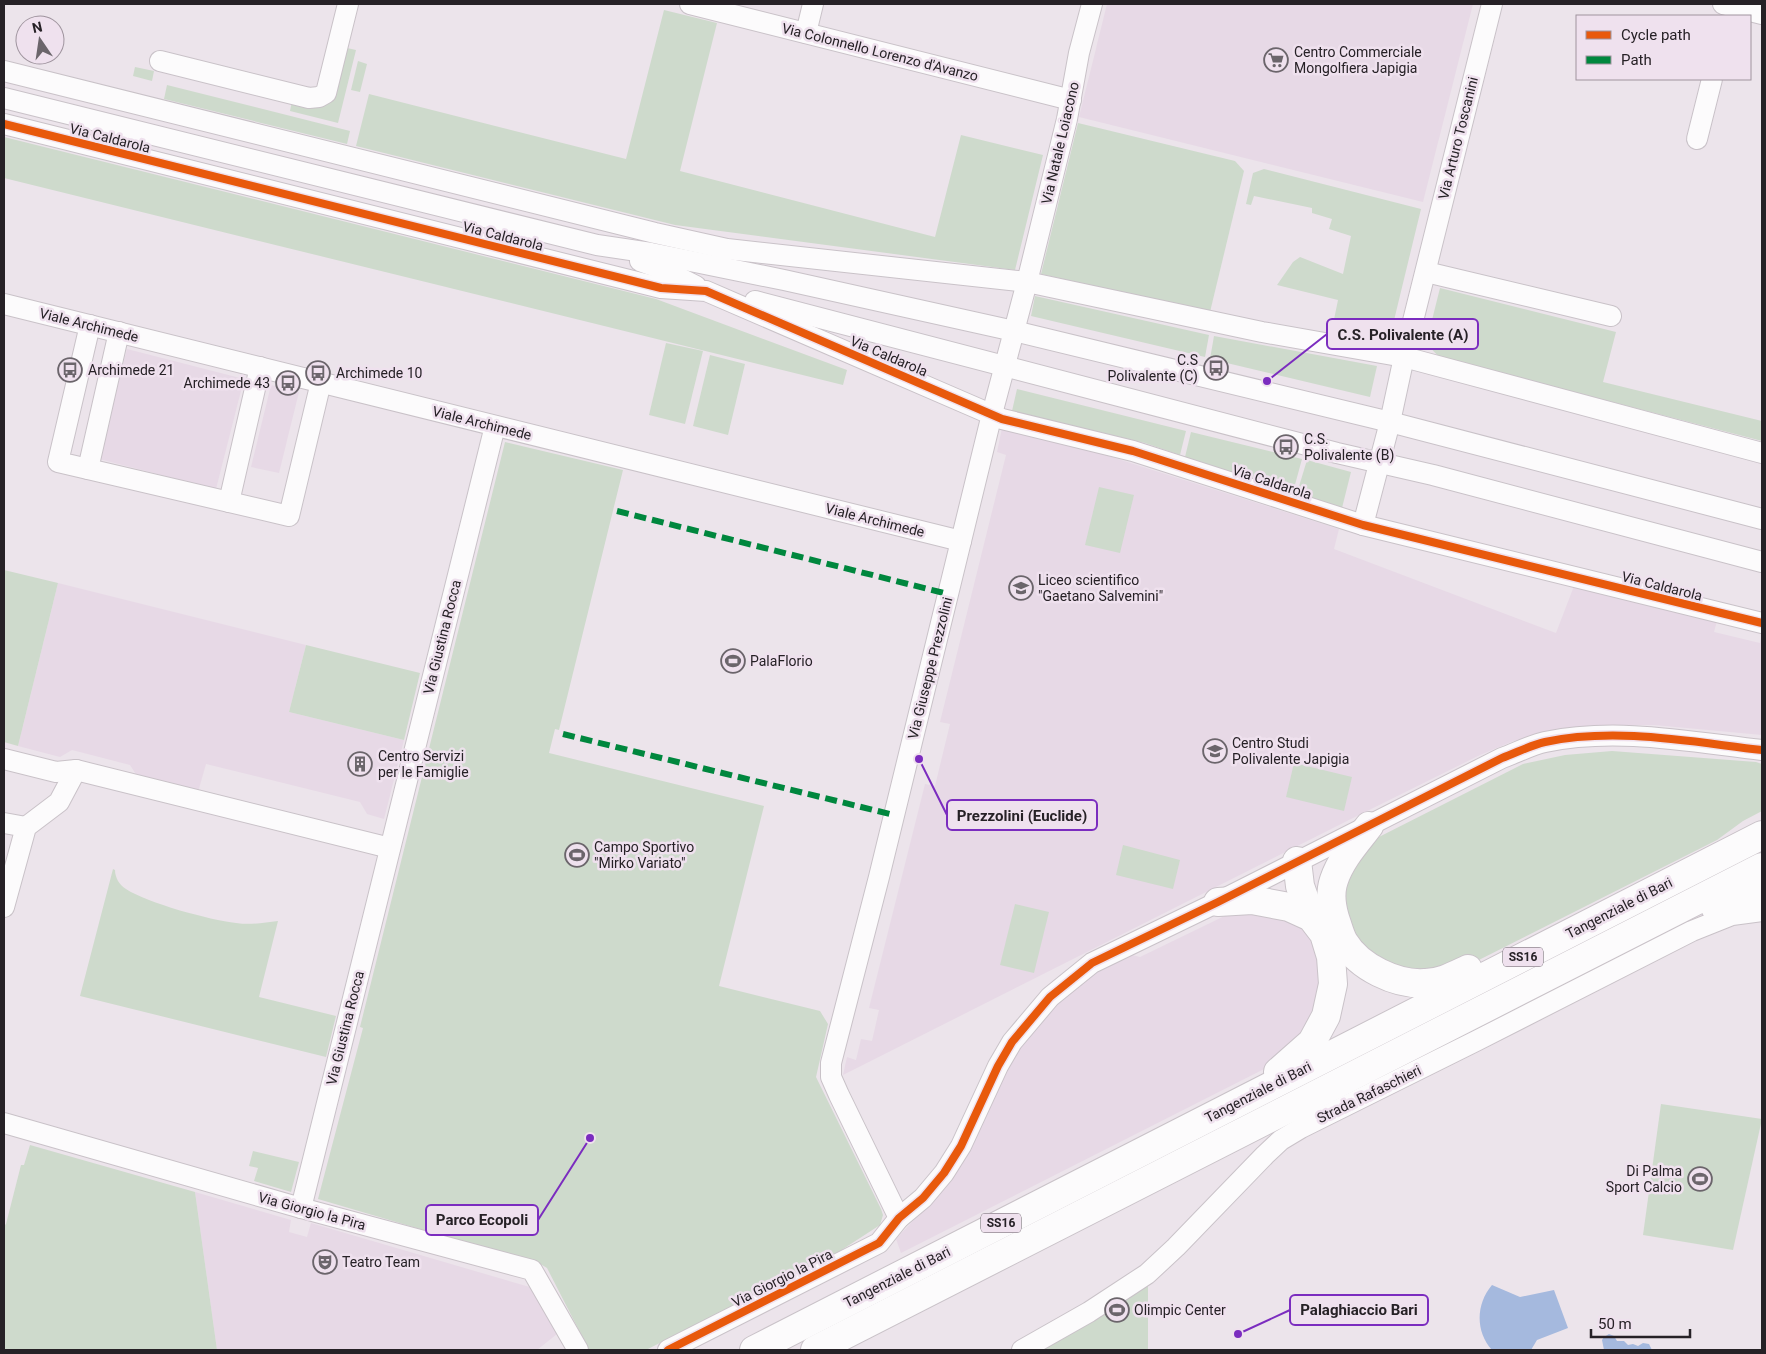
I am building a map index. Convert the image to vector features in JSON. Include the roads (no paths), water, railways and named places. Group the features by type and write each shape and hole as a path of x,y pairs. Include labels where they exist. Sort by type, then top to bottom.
{"highway":[{"path":"1321,908 1346,856 1369,826"},
{"name":"Tangenziale di Bari","path":"754,1350 1762,835"},
{"path":"1249,1098 1312,1042 1326,1016 1333,984 1331,956 1324,934 1317,875 1297,861"},
{"name":"Tangenziale di Bari","path":"815,1350 1762,867"},
{"path":"1610,944 1682,922 1745,895 1762,893"},
{"path":"1218,902 1252,900 1288,907 1321,908 1333,914 1344,942 1362,961 1384,976 1402,981 1426,983 1447,979 1519,945 1598,919"}],"street":[{"path":"160,60 309,98 319,97 326,93 348,4"},
{"name":"Via Colonnello Lorenzo d'Avanzo","path":"690,4 1071,100"},
{"path":"806,33 813,4"},
{"name":"Via Natale Loiacono","path":"1027,282 1071,100 1079,53 1092,4"},
{"name":"Via Arturo Toscanini","path":"1363,524 1390,422 1404,357 1492,4"},
{"path":"1727,9 1762,14"},
{"name":"Via Caldarola","path":"4,72 655,233 727,249 1027,282 1252,330 1404,357 1762,453"},
{"path":"1697,140 1712,80"},
{"name":"Via Caldarola","path":"4,98 597,245 651,253 784,280 1014,331 1439,434 1762,519"},
{"name":"Via Caldarola","path":"4,124 661,288 706,291 733,296 1004,367 1433,475 1762,562"},
{"name":"Via Caldarola","path":"597,245 662,269 706,291 1002,419 1133,451 1363,524 1762,623"},
{"name":"Via Caldarola","path":"727,249 784,280"},
{"path":"1426,272 1611,316"},
{"name":"Via Giuseppe Prezzolini","path":"899,1218 831,1077 831,1063 992,414 1027,282"},
{"name":"Viale Archimede","path":"4,304 961,541"},
{"path":"90,325 58,462 289,516 321,382"},
{"path":"88,469 119,332"},
{"path":"229,502 260,367"},
{"name":"Via Giustina Rocca","path":"301,1208 495,426"},
{"name":"Via Giorgio la Pira","path":"668,1350 879,1242 899,1218 923,1198 944,1173 961,1146 998,1066 1012,1042 1050,997 1092,963 1218,902 1502,758 1543,743 1573,737 1647,736 1762,750"},
{"path":"4,759 56,772 76,770 390,848"},
{"path":"4,907 26,827 59,802 76,770"},
{"path":"4,824 26,827"},
{"name":"Strada Rafaschieri","path":"1022,1350 1089,1312 1147,1274 1176,1248 1265,1155 1281,1140 1301,1128 1692,931 1732,916 1762,911"},
{"name":"Via Giorgio la Pira","path":"4,1123 301,1208 532,1270 578,1350"}],"water":[{"path":"1492,1285 1520,1297 1554,1290 1568,1328 1537,1340 1531,1350 1492,1350 1486,1343 1480,1326 1480,1309"},
{"path":"1609,1334 1614,1336 1617,1341 1624,1341 1628,1345 1649,1344 1652,1350 1604,1350 1602,1340"}],"place":[{"name":"Centro Commerciale Mongolfiera Japigia","path":"1276,60"},
{"name":"C.S Polivalente (C)","path":"1216,368"},
{"name":"Archimede 21","path":"70,370"},
{"name":"Archimede 10","path":"318,373"},
{"name":"C.S. Polivalente (A)","path":"1267,381"},
{"name":"Archimede 43","path":"288,383"},
{"name":"C.S. Polivalente (B)","path":"1286,447"},
{"name":"Liceo scientifico \"Gaetano Salvemini\"","path":"1021,588"},
{"name":"PalaFlorio","path":"733,661"},
{"name":"Centro Studi Polivalente Japigia","path":"1215,751"},
{"name":"Prezzolini (Euclide)","path":"919,759"},
{"name":"Centro Servizi per le Famiglie","path":"360,764"},
{"name":"Campo Sportivo \"Mirko Variato\"","path":"577,855"},
{"name":"Parco Ecopoli","path":"590,1138"},
{"name":"Di Palma Sport Calcio","path":"1700,1179"},
{"name":"Teatro Team","path":"325,1262"},
{"name":"Olimpic Center","path":"1117,1310"},
{"name":"Palaghiaccio Bari","path":"1238,1334"}]}
